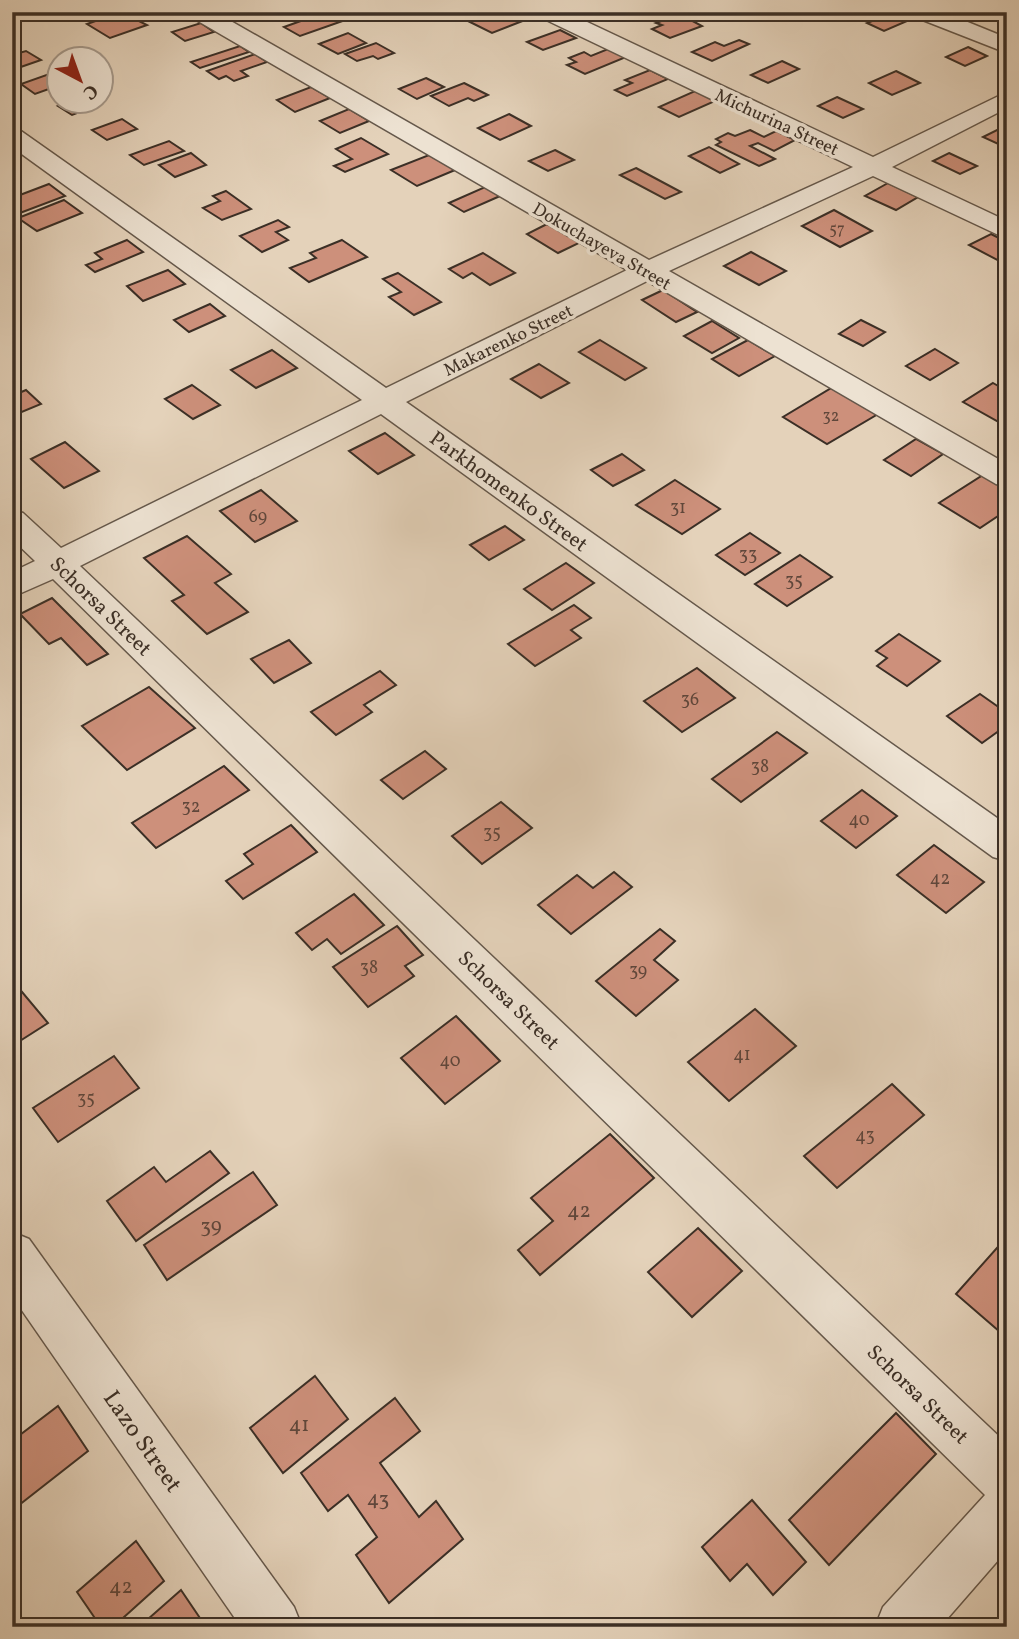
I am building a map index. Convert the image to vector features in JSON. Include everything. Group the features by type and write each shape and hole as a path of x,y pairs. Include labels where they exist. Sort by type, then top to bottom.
{"street":[{"name":"Dokuchayeva Street","path":"199,12 1007,477"},
{"name":"Michurina Street","path":"548,12 1007,231"},
{"path":"923,12 1007,46"},
{"name":"Makarenko Street","path":"12,586 646,271 873,167 1007,99"},
{"name":"Parkhomenko Street","path":"12,136 1007,846"},
{"name":"Schorsa Street","path":"12,520 1007,1480"},
{"name":"Lazo Street","path":"12,1255 274,1627"},
{"path":"903,1627 1007,1510"}],"building":[{"path":"121,12 147,25 110,38 87,24"},
{"path":"495,12 510,12 525,20 492,33 470,22"},
{"path":"341,13 351,18 300,36 284,27 312,17 317,21"},
{"path":"890,14 907,21 884,31 867,23"},
{"path":"672,17 681,21 687,18 702,26 670,38 652,29 662,25 656,23"},
{"path":"201,23 214,32 185,41 172,32"},
{"path":"560,30 576,38 543,50 527,42"},
{"path":"348,33 366,43 338,54 319,44"},
{"path":"739,40 749,44 712,61 692,52 715,42 724,46"},
{"path":"376,43 394,53 378,59 373,56 357,61 345,54"},
{"path":"240,46 249,52 200,68 191,62"},
{"path":"968,47 987,56 965,66 946,57"},
{"path":"608,49 626,57 585,74 567,65 576,62 569,58 584,52 591,56"},
{"path":"26,51 41,60 12,70 12,55"},
{"path":"255,54 267,62 241,71 248,76 234,81 226,76 219,79 207,71"},
{"path":"782,61 799,69 768,83 751,75"},
{"path":"650,70 668,79 627,96 615,90 632,83 625,80"},
{"path":"896,71 920,83 892,95 869,83"},
{"path":"46,75 46,90 35,94 21,84"},
{"path":"426,78 444,87 417,99 399,89"},
{"path":"464,83 488,95 474,101 468,98 449,106 431,96"},
{"path":"311,87 330,98 295,112 277,100"},
{"path":"695,91 715,101 679,117 659,107"},
{"path":"837,97 863,109 843,118 818,106"},
{"path":"349,109 369,121 340,133 320,121"},
{"path":"509,114 531,126 500,140 478,128"},
{"path":"122,119 137,129 107,140 92,130"},
{"path":"1007,125 1007,148 983,137"},
{"path":"750,130 764,137 776,131 795,140 774,151 758,143 750,146 775,159 759,166 716,145 721,142 716,139 728,133 735,136"},
{"path":"361,138 388,154 345,172 334,166 352,159 336,149"},
{"path":"169,141 184,151 144,165 130,155"},
{"path":"709,147 739,164 720,173 689,156"},
{"path":"555,150 574,160 548,171 529,161"},
{"path":"191,153 206,165 175,177 159,165"},
{"path":"949,153 977,166 960,174 933,161"},
{"path":"429,155 455,170 417,186 391,170"},
{"path":"636,168 681,192 665,199 620,175"},
{"path":"888,183 918,197 896,210 865,196"},
{"path":"49,184 65,196 12,216 12,198"},
{"path":"485,187 500,196 464,212 449,203"},
{"path":"226,191 251,209 222,220 203,208 220,201 213,196"},
{"path":"64,200 82,213 37,231 18,218"},
{"path":"834,210 872,231 840,247 802,226"},
{"path":"278,220 289,227 276,232 288,240 262,252 240,236"},
{"path":"549,223 581,242 558,253 527,234"},
{"path":"991,234 1007,242 1007,261 1003,263 969,245"},
{"path":"127,240 143,252 95,272 86,265 102,259 95,253"},
{"path":"342,240 367,257 309,282 290,268 316,258 310,253"},
{"path":"751,252 786,271 759,285 724,266"},
{"path":"483,253 515,273 490,285 472,273 463,278 449,269"},
{"path":"168,270 185,284 143,301 127,286"},
{"path":"398,273 441,302 414,315 389,297 401,292 383,279"},
{"path":"663,290 697,312 676,322 642,300"},
{"path":"210,304 225,316 189,332 174,320"},
{"path":"861,320 885,332 863,346 839,334"},
{"path":"712,321 739,338 712,353 684,336"},
{"path":"600,340 646,368 625,380 579,352"},
{"path":"748,340 775,356 739,376 712,359"},
{"path":"935,349 958,363 930,380 906,366"},
{"path":"272,350 297,368 256,388 231,370"},
{"path":"539,364 569,383 541,398 511,379"},
{"path":"993,383 1007,391 1007,415 997,421 963,402"},
{"path":"192,385 220,405 193,419 165,399"},
{"path":"833,387 878,414 827,444 783,417"},
{"path":"26,390 41,404 12,416 12,396"},
{"path":"385,433 414,455 378,474 349,451"},
{"path":"916,439 943,454 911,476 884,460"},
{"path":"65,442 99,471 64,488 31,459"},
{"path":"622,454 644,470 613,486 591,470"},
{"path":"983,475 1007,489 1007,510 980,528 939,503"},
{"path":"675,480 720,509 682,534 636,505"},
{"path":"261,490 297,521 255,542 220,511"},
{"path":"505,526 524,540 489,560 470,545"},
{"path":"750,533 780,553 745,575 716,555"},
{"path":"187,536 231,574 215,583 248,612 207,634 172,601 184,595 144,558"},
{"path":"800,555 832,577 787,606 755,584"},
{"path":"566,563 594,583 552,610 524,589"},
{"path":"52,598 108,654 87,665 61,638 49,644 20,614"},
{"path":"574,605 591,618 571,630 581,638 535,666 508,644"},
{"path":"899,634 940,661 907,686 877,666 887,658 876,651"},
{"path":"289,640 311,663 274,683 251,659"},
{"path":"697,668 735,698 682,732 644,701"},
{"path":"380,671 396,685 364,705 372,712 336,735 311,712"},
{"path":"149,687 195,728 127,770 82,726"},
{"path":"980,694 1007,713 1007,725 982,743 947,716"},
{"path":"777,732 807,753 741,802 712,779"},
{"path":"425,751 446,769 403,799 381,780"},
{"path":"224,766 249,790 156,848 132,823"},
{"path":"862,790 897,816 856,848 821,821"},
{"path":"501,802 532,828 482,864 452,836"},
{"path":"291,825 317,852 243,899 226,881 253,864 244,854"},
{"path":"934,845 984,882 946,913 897,875"},
{"path":"614,872 632,887 571,934 538,905 577,875 593,888"},
{"path":"354,894 384,925 341,954 327,939 312,950 296,933"},
{"path":"397,926 423,955 405,966 414,976 368,1007 333,967"},
{"path":"660,929 675,941 654,960 678,980 636,1016 596,981"},
{"path":"12,980 48,1023 12,1046"},
{"path":"755,1009 796,1046 729,1101 688,1062"},
{"path":"456,1016 500,1061 445,1104 401,1058"},
{"path":"114,1056 139,1088 58,1142 33,1108"},
{"path":"892,1084 924,1115 837,1188 804,1156"},
{"path":"610,1134 654,1178 540,1275 518,1250 553,1221 531,1198"},
{"path":"210,1151 229,1173 136,1241 107,1201 154,1167 166,1182"},
{"path":"253,1172 277,1205 167,1280 144,1245"},
{"path":"698,1228 742,1271 692,1317 648,1272"},
{"path":"1004,1240 1007,1242 1007,1338 956,1294"},
{"path":"315,1376 348,1419 283,1473 250,1428"},
{"path":"395,1398 420,1431 380,1463 419,1517 436,1501 463,1539 389,1603 356,1555 377,1537 348,1495 328,1511 301,1473"},
{"path":"58,1406 88,1451 14,1509 12,1441"},
{"path":"896,1413 936,1454 829,1565 789,1520"},
{"path":"752,1500 806,1562 773,1595 747,1564 730,1581 702,1547"},
{"path":"136,1541 164,1581 113,1627 101,1627 77,1592"},
{"path":"181,1590 206,1627 139,1627"}]}
